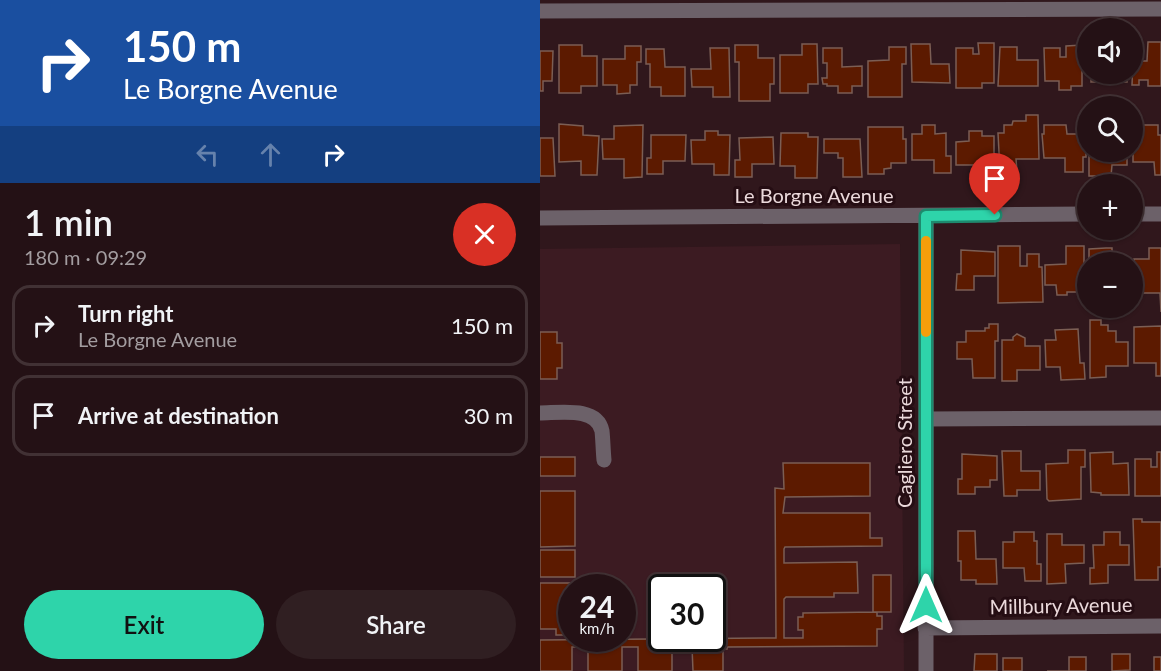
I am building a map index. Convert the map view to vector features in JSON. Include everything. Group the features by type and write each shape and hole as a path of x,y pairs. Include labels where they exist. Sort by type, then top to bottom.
{"street":[{"path":"540,11 1161,9"},
{"name":"Le Borgne Avenue","path":"540,218 1077,214"},
{"path":"1143,214 1161,214"},
{"name":"Cagliero Street","path":"926,216 926,671"},
{"path":"540,413 591,416 602,429 604,460"},
{"path":"927,419 1161,418"},
{"name":"Millbury Avenue","path":"925,628 1161,626"}],"shaded area":[{"path":"900,244 904,671 540,671 540,249"}],"building":[{"path":"1148,42 1161,42 1161,86 1148,86 1148,80 1143,80 1143,61 1147,61"},
{"path":"978,43 994,43 994,83 982,83 982,88 956,88 956,48 973,48 973,54 979,54"},
{"path":"802,44 817,44 818,84 808,84 808,93 780,93 780,55 802,55"},
{"path":"911,44 930,44 931,64 949,64 950,83 912,82"},
{"path":"559,45 582,45 582,56 597,56 597,86 581,86 581,93 559,93"},
{"path":"735,45 758,45 758,58 774,58 774,84 770,84 770,101 739,101 739,62 735,62"},
{"path":"1077,45 1077,84 1082,84 1082,86 1071,86 1071,90 1059,90 1059,81 1045,81 1044,48 1060,48 1060,57 1066,57 1066,46"},
{"path":"625,46 641,46 641,62 637,62 637,85 630,85 630,93 617,94 617,85 603,85 603,59 625,59"},
{"path":"889,47 906,47 906,64 902,64 902,97 868,97 868,61 889,60"},
{"path":"1000,47 1017,47 1017,60 1038,60 1038,86 998,86"},
{"path":"710,48 729,48 730,97 713,97 713,87 692,87 691,69 711,69"},
{"path":"823,48 842,48 842,67 862,66 862,86 852,86 852,93 838,93 838,86 823,84 822,78 827,78 827,63 823,63"},
{"path":"646,49 664,49 665,67 685,67 685,96 661,96 661,87 650,87 650,64 646,64"},
{"path":"540,51 553,51 552,81 543,81 543,91 540,91"},
{"path":"1026,115 1038,115 1039,159 1016,159 1017,172 1000,172 998,133 1004,133 1004,125 1012,125 1013,121 1026,121"},
{"path":"559,124 583,126 583,135 599,136 597,175 581,175 581,161 559,162"},
{"path":"643,125 642,177 624,178 624,159 603,159 602,139 614,139 614,126"},
{"path":"922,125 935,125 935,134 946,133 946,156 951,156 951,173 934,173 934,160 912,160 912,134 922,134"},
{"path":"1044,125 1066,125 1067,134 1077,134 1077,162 1083,162 1083,172 1065,172 1065,158 1044,158 1042,134 1044,134"},
{"path":"1143,125 1158,125 1158,135 1161,135 1161,175 1155,175 1154,162 1143,162"},
{"path":"868,127 903,127 903,139 906,139 906,163 891,163 891,168 884,169 884,174 868,174"},
{"path":"705,131 718,131 718,135 730,135 729,175 714,175 714,164 692,164 691,140 705,140"},
{"path":"969,131 982,131 982,136 994,136 994,176 978,176 978,165 956,165 956,142 969,141"},
{"path":"781,133 808,133 808,137 818,137 817,178 795,178 795,166 780,166"},
{"path":"651,135 686,135 685,161 663,161 663,174 647,174 647,158 651,158"},
{"path":"773,137 774,164 752,164 752,177 735,177 735,160 740,160 739,138"},
{"path":"540,138 553,138 555,176 540,176"},
{"path":"824,139 860,139 862,177 843,177 843,158 838,158 838,153 824,153"},
{"path":"1089,162 1127,162 1127,165 1112,165 1111,174 1089,174"},
{"path":"998,246 1020,246 1020,266 1027,266 1027,254 1039,254 1039,267 1042,267 1043,302 998,303"},
{"path":"1066,246 1084,246 1084,252 1077,252 1077,292 1057,295 1056,285 1045,285 1045,265 1066,264"},
{"path":"1112,248 1112,252 1089,252 1089,249"},
{"path":"1149,248 1161,248 1161,312 1160,293 1143,293 1143,259 1149,259"},
{"path":"961,250 995,252 995,276 974,276 974,290 956,290 957,274 961,274"},
{"path":"1090,320 1101,320 1101,325 1108,325 1108,331 1116,331 1116,342 1128,342 1128,366 1106,366 1106,377 1090,378"},
{"path":"989,324 998,324 998,341 995,341 995,378 973,378 972,359 957,359 957,342 966,342 966,331 985,331 985,328 989,328"},
{"path":"1161,326 1161,376 1156,376 1156,363 1134,363 1134,327"},
{"path":"1078,329 1080,363 1084,363 1085,379 1061,380 1060,367 1046,367 1045,340 1056,340 1055,330"},
{"path":"540,332 557,332 557,343 562,343 562,368 557,368 557,379 540,379"},
{"path":"1017,334 1025,338 1025,346 1040,346 1040,370 1017,370 1017,381 1002,381 1002,340 1013,340"},
{"path":"1068,450 1085,450 1085,467 1081,467 1081,499 1049,501 1047,499 1046,464 1068,463"},
{"path":"1002,451 1021,451 1021,471 1040,471 1040,490 1017,490 1017,496 1004,496"},
{"path":"1113,452 1113,464 1128,463 1129,495 1101,495 1101,493 1091,492 1090,453"},
{"path":"1157,452 1161,452 1161,496 1135,496 1135,459 1151,459 1151,467 1157,467"},
{"path":"962,454 997,456 997,480 990,480 990,487 975,487 975,494 958,494 958,479 962,479"},
{"path":"540,457 575,457 575,476 540,476"},
{"path":"783,463 870,463 870,496 785,497 783,513 870,513 870,538 882,538 882,546 785,547 784,563 857,562 858,593 834,593 834,597 786,597 784,599 784,638 803,638 803,630 798,630 798,617 803,617 803,613 877,612 877,616 882,616 882,629 877,629 877,646 727,647 726,649 726,638 776,638 775,488 784,489"},
{"path":"540,491 575,491 575,546 540,547"},
{"path":"1133,519 1142,519 1142,522 1161,522 1161,567 1158,567 1158,580 1135,580"},
{"path":"958,531 975,531 976,559 996,559 997,584 976,584 976,580 961,580 961,561 958,561"},
{"path":"1014,532 1034,532 1034,541 1037,541 1037,564 1041,564 1041,581 1025,581 1024,568 1003,568 1003,542 1014,542"},
{"path":"1104,532 1120,532 1120,545 1129,545 1129,565 1108,565 1108,583 1090,584 1090,568 1094,568 1093,545 1104,545"},
{"path":"1047,534 1062,534 1062,545 1084,545 1084,563 1065,564 1066,583 1047,584"},
{"path":"540,550 575,550 575,574 540,577"},
{"path":"873,575 891,575 891,612 873,612"},
{"path":"540,583 558,583 558,635 556,635 556,629 540,629"},
{"path":"636,639 648,639 648,652 672,652 672,671 638,671"},
{"path":"540,640 558,640 558,652 572,652 572,671 540,671"},
{"path":"588,652 622,652 622,671 588,671"},
{"path":"692,652 723,652 723,671 693,671"},
{"path":"975,654 997,654 997,671 974,671"},
{"path":"1112,654 1130,654 1130,670 1112,671"},
{"path":"1069,657 1086,657 1086,671 1069,671"},
{"path":"1154,657 1161,657 1161,671 1154,671"},
{"path":"1003,658 1022,658 1022,671 1003,671"}],"slow traffic":[{"path":"926,241 926,332"}],"route":[{"path":"926,605 926,216 995,215"}]}
